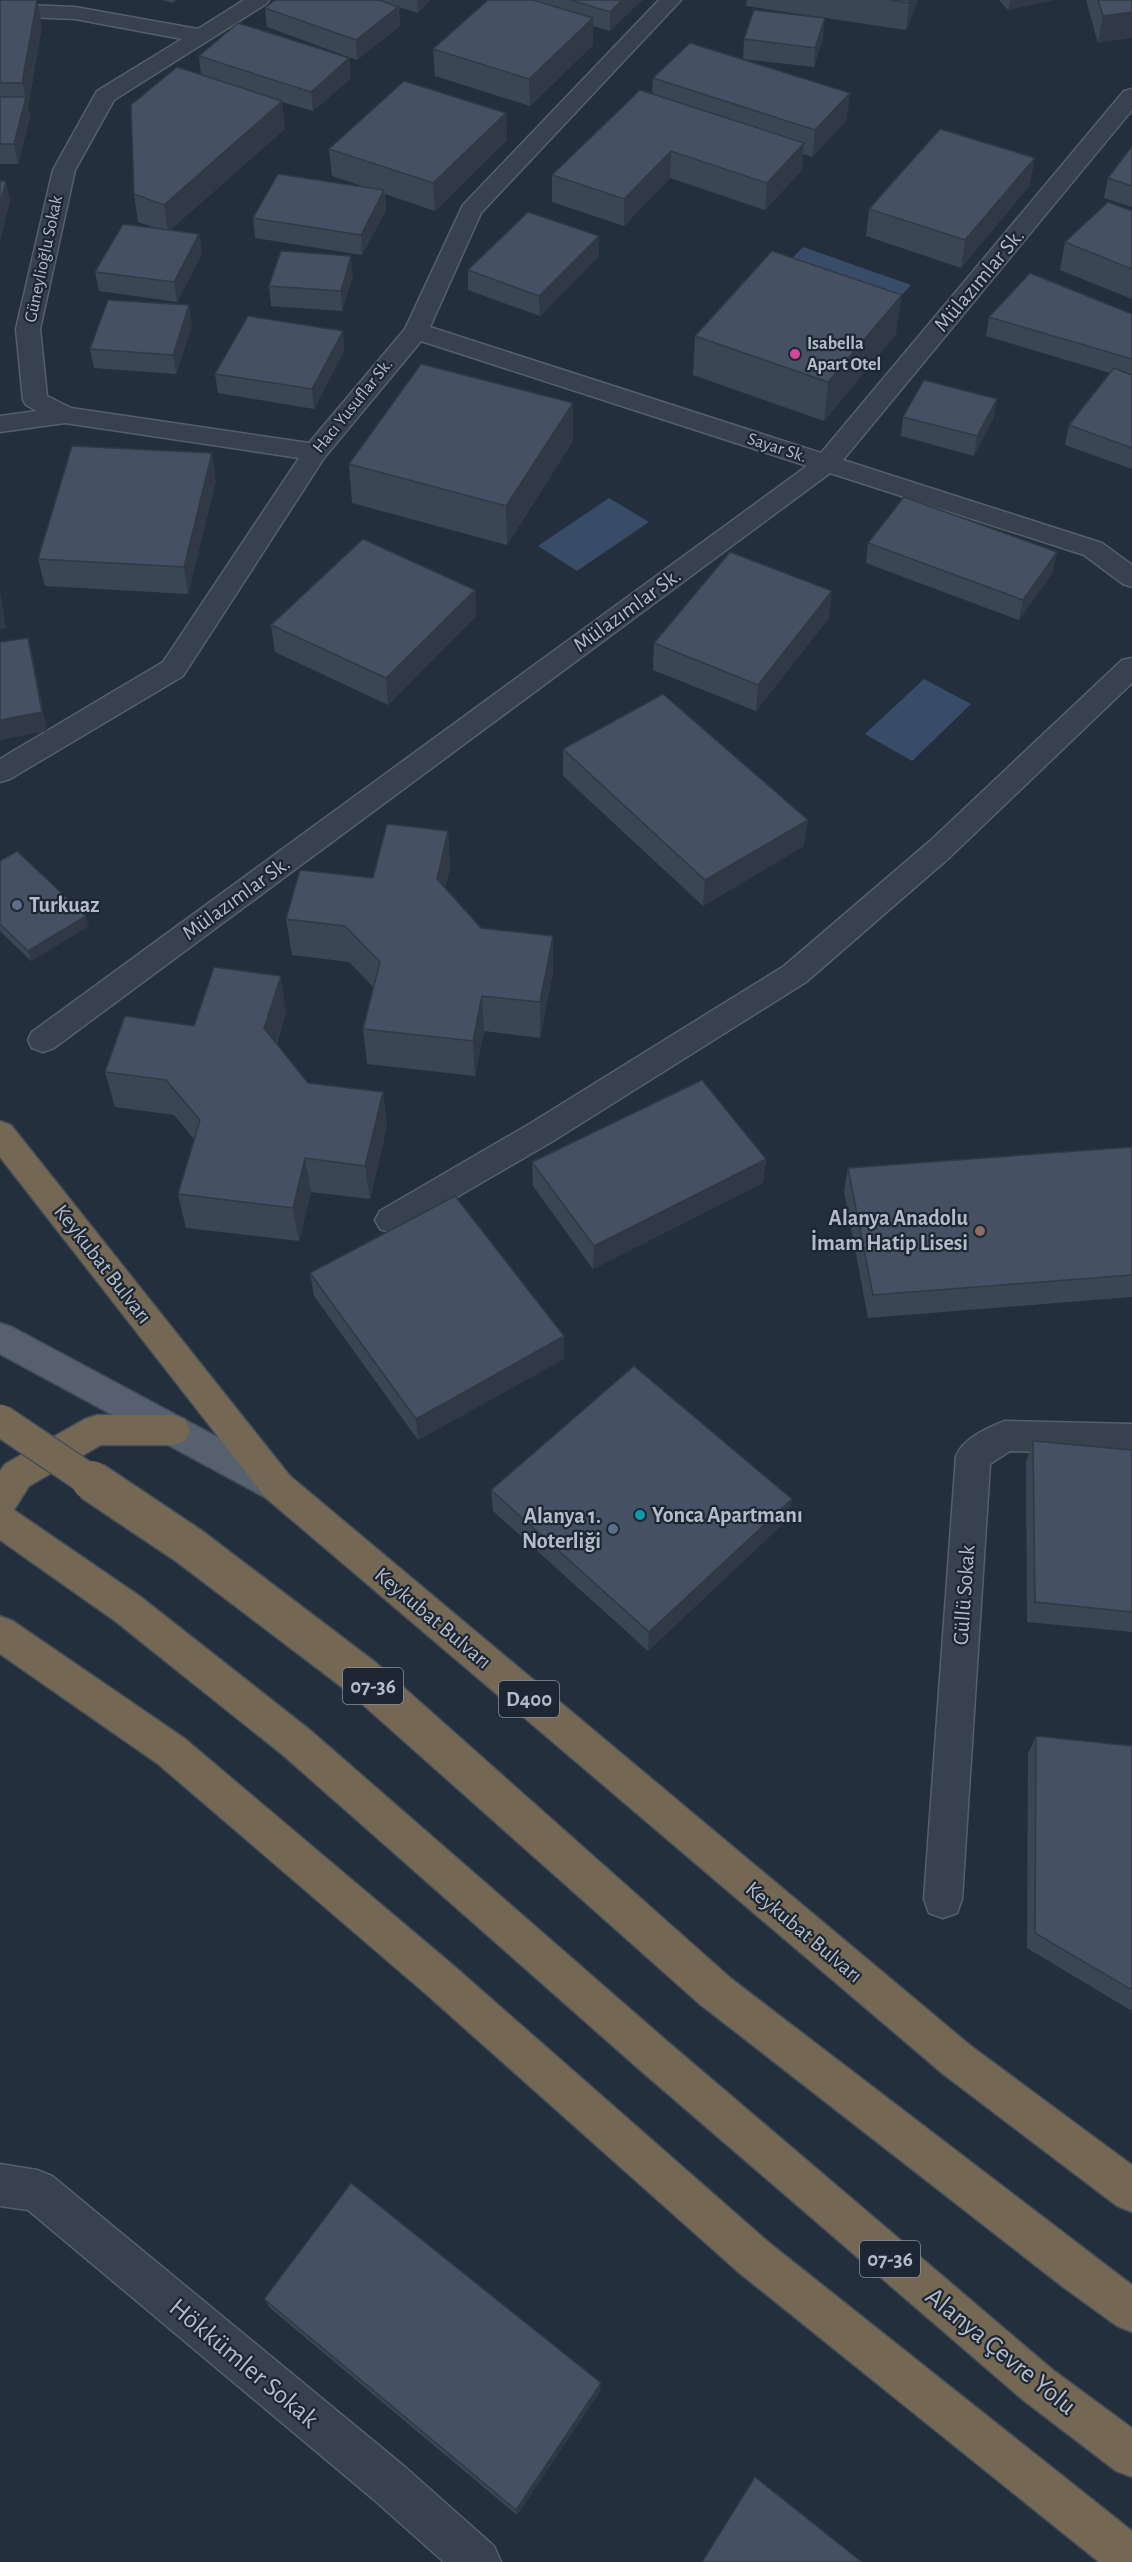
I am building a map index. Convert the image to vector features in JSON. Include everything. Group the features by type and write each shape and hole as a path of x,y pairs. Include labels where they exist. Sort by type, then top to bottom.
{"highway":[{"name":"Keykubat Bulvarı","path":"0,1134 278,1487 957,2060 1132,2191"},
{"name":"07-36","path":"0,1420 189,1546 363,1678 715,1991 1078,2272 1132,2311"},
{"path":"0,1502 17,1475 97,1430 173,1430"},
{"name":"Alanya Çevre Yolu","path":"0,1520 128,1609 297,1743 654,2056 1038,2385 1132,2455"},
{"path":"0,1633 171,1751 440,1980 752,2256 1132,2560"}],"main road":[{"path":"0,1337 278,1487"}],"street":[{"name":"Güneylioğlu Sokak","path":"259,0 105,96 64,170 28,329 35,400 65,415 315,452"},
{"name":"Hacı Yusuflar Sk.","path":"0,772 173,669 315,452 416,330 471,210 671,0"},
{"path":"0,10 75,13 203,36"},
{"name":"Mülazımlar Sk.","path":"43,1040 826,464 1132,96"},
{"name":"Sayar Sk.","path":"416,330 1093,549 1132,578"},
{"path":"0,424 65,415"},
{"path":"391,1220 542,1132 795,974 940,849 1132,667"},
{"name":"Güllü Sokak","path":"943,1899 973,1456 1005,1436 1132,1439"},
{"name":"Hökkümler Sokak","path":"0,2185 37,2191 389,2483 478,2562"}],"water":[{"path":"803,247 911,285 888,310 779,272"},
{"path":"609,498 649,522 577,571 538,546"},
{"path":"924,679 971,704 912,761 865,734"}],"building":[{"path":"0,0 37,0 22,83 0,83"},
{"path":"275,0 379,0 398,7 356,40 265,8"},
{"path":"488,0 533,0 593,18 529,79 433,49"},
{"path":"571,0 622,0 610,12"},
{"path":"890,0 911,0 909,3"},
{"path":"1098,0 1132,0 1132,12 1103,16"},
{"path":"754,10 825,18 815,48 744,39"},
{"path":"238,23 349,58 311,92 199,56"},
{"path":"690,43 850,93 815,130 653,78"},
{"path":"177,67 282,101 164,205 134,194 131,105"},
{"path":"404,81 506,113 433,183 329,149"},
{"path":"640,90 804,143 767,183 671,151 624,199 552,175"},
{"path":"0,97 26,97 14,144 0,144"},
{"path":"940,129 1035,158 965,240 869,209"},
{"path":"1132,146 1132,186 1108,178"},
{"path":"278,174 384,190 361,235 253,218"},
{"path":"0,181 6,181 0,204"},
{"path":"1108,202 1132,211 1132,269 1065,242"},
{"path":"528,212 599,236 539,296 468,270"},
{"path":"123,224 199,234 174,282 95,272"},
{"path":"281,251 351,256 341,291 269,286"},
{"path":"772,251 902,295 828,382 695,336"},
{"path":"1030,273 1132,314 1132,359 989,317"},
{"path":"108,300 189,305 173,355 90,349"},
{"path":"248,316 343,331 312,389 215,374"},
{"path":"421,364 573,403 506,506 349,464"},
{"path":"1114,368 1132,375 1132,448 1069,425"},
{"path":"924,380 997,399 977,436 903,417"},
{"path":"72,446 212,453 184,567 38,559"},
{"path":"904,497 1057,552 1023,600 868,543"},
{"path":"363,539 475,590 386,678 271,625"},
{"path":"730,552 832,591 758,685 654,643"},
{"path":"28,638 42,712 0,720 0,642"},
{"path":"663,694 808,820 705,880 563,749"},
{"path":"387,824 448,831 437,879 481,928 553,936 540,1002 482,996 473,1041 363,1029 380,962 345,926 286,919 300,870 373,878"},
{"path":"17,851 86,916 28,951 0,924 0,861"},
{"path":"214,967 281,976 264,1028 308,1083 383,1092 365,1166 305,1158 293,1208 178,1194 200,1120 166,1080 105,1072 125,1016 194,1026"},
{"path":"702,1080 766,1159 594,1246 532,1162"},
{"path":"1132,1147 1132,1275 873,1295 848,1168"},
{"path":"455,1196 564,1336 416,1419 310,1273"},
{"name":"Yonca Apartmanı","path":"634,1366 792,1499 649,1632 491,1490"},
{"path":"1033,1441 1132,1450 1132,1612 1035,1602"},
{"path":"1036,1736 1132,1746 1132,1990 1035,1933"},
{"path":"351,2183 601,2383 516,2510 264,2299"},
{"path":"755,2477 862,2562 702,2562"}],"place":[{"name":"Isabella Apart Otel","path":"795,354"},
{"name":"Turkuaz","path":"17,905"},
{"name":"Alanya Anadolu İmam Hatip Lisesi","path":"980,1231"},
{"name":"Yonca Apartmanı","path":"640,1515"},
{"name":"Alanya 1. Noterliği","path":"613,1529"}]}
